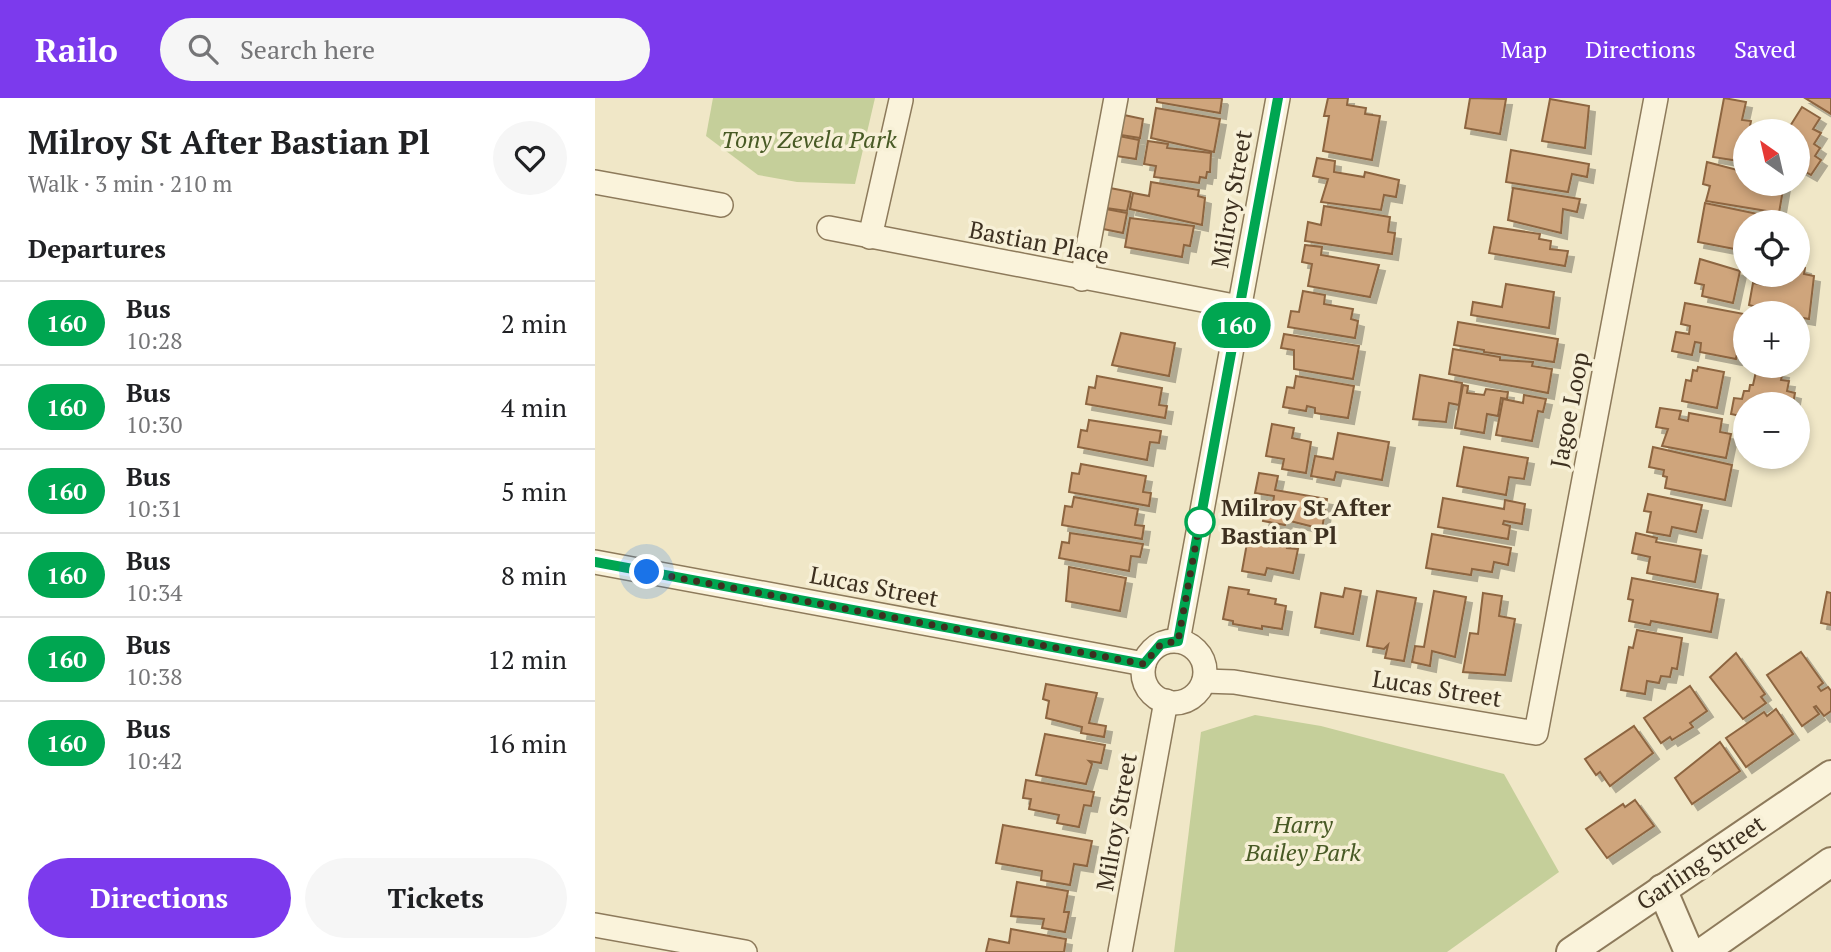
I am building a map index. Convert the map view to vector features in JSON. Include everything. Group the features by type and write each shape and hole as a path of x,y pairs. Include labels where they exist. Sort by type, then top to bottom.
{"street":[{"path":"1082,279 1116,98"},
{"name":"Milroy Street","path":"1178,641 1277,98"},
{"name":"Jagoe Loop","path":"1536,733 1656,98"},
{"path":"870,237 901,100"},
{"path":"595,182 721,205"},
{"name":"Bastian Place","path":"829,228 1082,279 1239,307"},
{"name":"Lucas Street","path":"595,562 1144,664"},
{"path":"1178,641 1195,648 1201,655 1205,663 1204,681 1193,697 1175,703 1166,701 1147,687 1144,664 1161,644 1178,641"},
{"name":"Lucas Street","path":"1204,681 1234,682 1536,733"},
{"name":"Milroy Street","path":"1120,952 1166,701"},
{"name":"Garling Street","path":"1571,952 1831,775"},
{"path":"1703,952 1831,862"},
{"path":"1662,889 1689,952"},
{"path":"595,925 745,952"}],"green space":[{"name":"Tony Zevela Park","path":"713,98 875,98 855,184 797,182 758,175 706,136"},
{"name":"Harry Bailey Park","path":"1255,715 1321,726 1504,774 1559,872 1447,952 1174,952 1201,732"}],"building":[{"path":"1157,98 1222,99 1220,113 1157,102"},
{"path":"1328,98 1348,98 1347,105 1366,108 1365,114 1380,116 1372,160 1323,151 1329,116 1324,116"},
{"path":"1470,98 1506,99 1500,134 1465,128"},
{"path":"1724,98 1746,102 1742,119 1733,119 1733,160 1713,157"},
{"path":"1805,98 1831,98 1831,114"},
{"path":"1550,99 1589,106 1585,148 1542,141"},
{"path":"1802,107 1820,118 1813,129 1821,133 1814,144 1820,148 1815,156 1821,160 1811,175 1810,119 1794,119"},
{"path":"1156,108 1220,119 1214,152 1151,138"},
{"path":"1124,115 1143,119 1140,138 1121,135"},
{"path":"1119,136 1139,140 1136,159 1116,156"},
{"path":"1148,141 1168,144 1167,148 1211,153 1210,172 1207,172 1206,178 1200,177 1199,183 1154,177 1156,166 1144,164"},
{"path":"1511,150 1589,164 1587,177 1572,174 1568,192 1506,182"},
{"path":"1317,158 1335,161 1334,172 1364,177 1365,172 1399,180 1396,197 1384,195 1381,210 1321,202 1328,179 1313,176"},
{"path":"1707,162 1733,169 1733,196 1782,196 1780,210 1761,210 1706,201 1710,186 1703,184"},
{"path":"1151,182 1199,190 1198,196 1205,198 1202,225 1130,209 1133,193 1149,196"},
{"path":"1110,188 1131,192 1127,211 1106,208"},
{"path":"1513,188 1580,199 1577,212 1563,209 1561,233 1508,220"},
{"path":"1705,203 1738,210 1733,210 1733,249 1698,242"},
{"path":"1324,206 1390,217 1388,232 1395,233 1392,254 1305,241 1308,222 1321,225"},
{"path":"1106,209 1127,213 1123,233 1103,229"},
{"path":"1130,218 1194,226 1190,246 1184,245 1182,257 1125,247"},
{"path":"1494,227 1540,234 1539,239 1551,241 1550,249 1568,251 1565,266 1489,253"},
{"path":"1305,245 1322,247 1321,255 1379,265 1370,297 1308,286 1312,264 1302,262"},
{"path":"1700,259 1733,269 1733,287 1736,287 1733,303 1702,296 1704,285 1695,283"},
{"path":"1810,275 1814,276 1810,310 1810,301 1750,301 1752,287 1810,287"},
{"path":"1506,284 1554,292 1549,328 1471,315 1473,302 1502,307"},
{"path":"1303,291 1325,295 1324,304 1353,309 1351,319 1358,321 1355,338 1288,327 1291,311 1299,312"},
{"path":"1685,303 1733,312 1733,358 1700,352 1701,343 1695,342 1692,355 1672,351 1676,332 1689,334 1690,326 1681,324"},
{"path":"1458,322 1558,339 1554,362 1454,345"},
{"path":"1121,333 1175,343 1169,376 1112,365"},
{"path":"1284,334 1359,346 1353,379 1294,369 1294,350 1281,348"},
{"path":"1453,349 1500,357 1500,360 1533,362 1532,366 1552,369 1548,393 1449,374"},
{"path":"1698,367 1724,372 1717,408 1682,401 1686,380 1691,381 1693,370 1697,371"},
{"path":"1420,375 1462,383 1459,405 1449,403 1446,422 1413,419"},
{"path":"1097,376 1162,388 1159,405 1167,406 1165,418 1086,404 1089,387 1095,388"},
{"path":"1296,376 1354,386 1348,418 1315,413 1315,408 1307,406 1306,411 1283,407 1287,387 1294,388"},
{"path":"1755,378 1782,378 1789,381 1787,391 1791,392 1744,392 1749,391 1750,385 1753,385"},
{"path":"1463,385 1468,386 1467,393 1484,395 1486,389 1508,392 1507,399 1501,398 1498,416 1487,414 1484,433 1455,428"},
{"path":"1524,395 1546,399 1543,412 1538,411 1532,441 1496,435 1503,399 1523,403"},
{"path":"1660,408 1681,411 1679,419 1688,421 1689,413 1722,419 1720,432 1731,434 1726,458 1662,446 1668,429 1656,427"},
{"path":"1089,420 1161,431 1159,443 1150,442 1147,460 1078,447 1081,430 1087,431"},
{"path":"1272,424 1294,428 1292,438 1311,442 1306,473 1282,469 1284,459 1266,456"},
{"path":"1338,433 1389,442 1382,480 1336,472 1334,480 1311,476 1315,456 1333,459"},
{"path":"1464,447 1528,458 1524,479 1509,477 1506,495 1457,486"},
{"path":"1653,447 1732,465 1725,500 1665,488 1667,477 1663,476 1664,470 1649,467"},
{"path":"1081,464 1146,476 1143,492 1151,493 1149,506 1069,492 1072,473 1079,474"},
{"path":"1259,473 1278,476 1275,490 1327,499 1322,529 1286,520 1285,525 1263,521 1267,501 1273,503 1274,496 1255,493"},
{"path":"1648,494 1702,505 1696,532 1672,527 1670,536 1647,532 1651,512 1644,511"},
{"path":"1074,497 1138,509 1135,525 1144,526 1142,539 1062,525 1065,506 1072,507"},
{"path":"1443,498 1504,509 1505,500 1525,504 1522,524 1504,521 1503,524 1510,526 1508,539 1438,527"},
{"path":"1249,532 1289,539 1287,548 1298,549 1293,573 1267,568 1265,575 1242,571"},
{"path":"1070,533 1143,544 1140,557 1131,556 1129,571 1059,558 1062,542 1069,543"},
{"path":"1636,533 1657,538 1656,542 1701,550 1695,582 1647,573 1650,557 1632,553"},
{"path":"1432,534 1511,548 1508,565 1494,562 1492,572 1472,569 1471,575 1426,568"},
{"path":"1069,567 1126,578 1120,611 1066,601"},
{"path":"1632,578 1718,594 1711,632 1651,621 1650,625 1629,621 1633,600 1628,599"},
{"path":"1229,587 1276,599 1275,604 1286,606 1282,629 1262,626 1262,629 1233,624 1233,621 1223,619"},
{"path":"1345,588 1361,591 1353,634 1315,627 1321,593 1343,597"},
{"path":"1377,591 1416,598 1404,661 1385,658 1388,645 1384,649 1367,646"},
{"path":"1434,591 1466,597 1455,657 1432,651 1430,666 1412,662 1415,646 1424,647"},
{"path":"1827,592 1831,593 1831,625 1821,623"},
{"path":"1483,593 1502,596 1499,616 1515,619 1505,675 1463,672 1470,633 1478,634"},
{"path":"1637,630 1682,638 1677,669 1672,668 1670,677 1661,676 1659,683 1647,681 1645,694 1621,690 1629,647 1633,648"},
{"path":"1801,652 1823,683 1818,687 1821,691 1828,687 1831,691 1831,711 1824,716 1814,707 1819,714 1802,726 1767,675"},
{"path":"1736,653 1765,694 1761,697 1766,703 1743,719 1710,677"},
{"path":"1046,684 1097,693 1089,723 1106,726 1104,737 1081,733 1082,727 1046,718 1049,701 1043,699"},
{"path":"1690,686 1707,711 1690,723 1693,727 1672,740 1670,737 1661,743 1644,718"},
{"path":"1776,709 1793,734 1746,767 1726,738 1764,712 1767,716"},
{"path":"1634,726 1653,753 1610,786 1600,772 1596,775 1585,759"},
{"path":"1045,734 1105,745 1101,763 1089,761 1092,764 1086,784 1036,775"},
{"path":"1720,742 1740,771 1692,804 1675,778"},
{"path":"1026,780 1094,792 1091,806 1084,805 1079,827 1057,823 1059,815 1029,809 1031,799 1023,798"},
{"path":"1635,800 1654,826 1607,858 1586,829 1623,804 1625,807"},
{"path":"1003,825 1092,841 1087,866 1074,864 1070,885 1041,880 1042,871 996,863"},
{"path":"1017,882 1068,891 1064,912 1069,912 1065,932 1042,928 1044,919 1011,916"},
{"path":"1011,929 1066,939 1064,952 986,952 989,939 1009,943"}],"bus line":[{"name":"160","path":"595,562 1144,664 1148,656 1161,644 1178,641 1278,98"}],"place":[{"name":"Milroy St After Bastian Pl","path":"1200,522"}],"route":[{"path":"647,572 1144,664 1148,656 1161,644 1178,641 1202,510 1200,522"}]}
